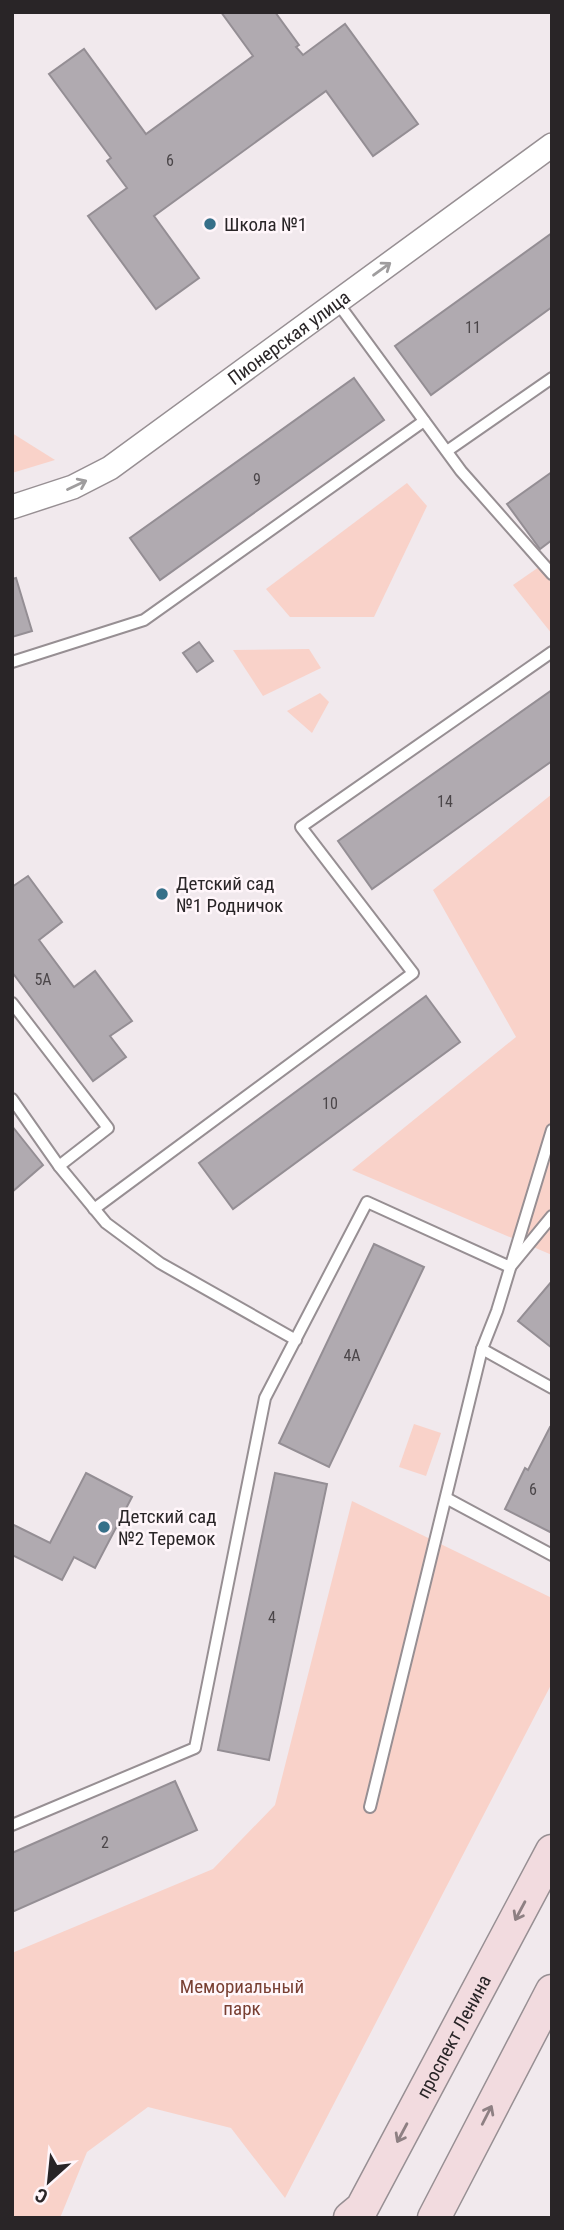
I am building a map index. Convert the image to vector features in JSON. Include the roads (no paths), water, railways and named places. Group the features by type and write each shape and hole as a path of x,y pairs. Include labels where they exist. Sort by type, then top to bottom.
{"main road":[{"name":"проспект Ленина","path":"350,2218 362,2208 552,1851"},
{"path":"434,2218 552,1991"}],"street":[{"name":"Пионерская улица","path":"12,507 73,487 110,468 552,145"}],"lane":[{"path":"337,302 461,471 552,574"},
{"path":"447,451 552,379"},
{"path":"12,662 144,620 424,421"},
{"path":"94,1209 413,974 301,827 552,652"},
{"path":"12,1003 108,1128 59,1166"},
{"path":"12,1099 59,1166 106,1223 160,1263 296,1340"},
{"path":"370,1807 482,1349 552,1130"},
{"path":"12,1825 195,1748 265,1398 367,1202 510,1266"},
{"path":"510,1266 552,1216"},
{"path":"482,1349 552,1388"},
{"path":"446,1498 552,1555"}],"place":[{"name":"Школа №1","path":"210,224"},
{"name":"Детский сад №1 Родничок","path":"162,894"},
{"name":"Детский сад №2 Теремок","path":"104,1527"}],"park label":[{"name":"Мемориальный парк","path":"242,1997"}]}
